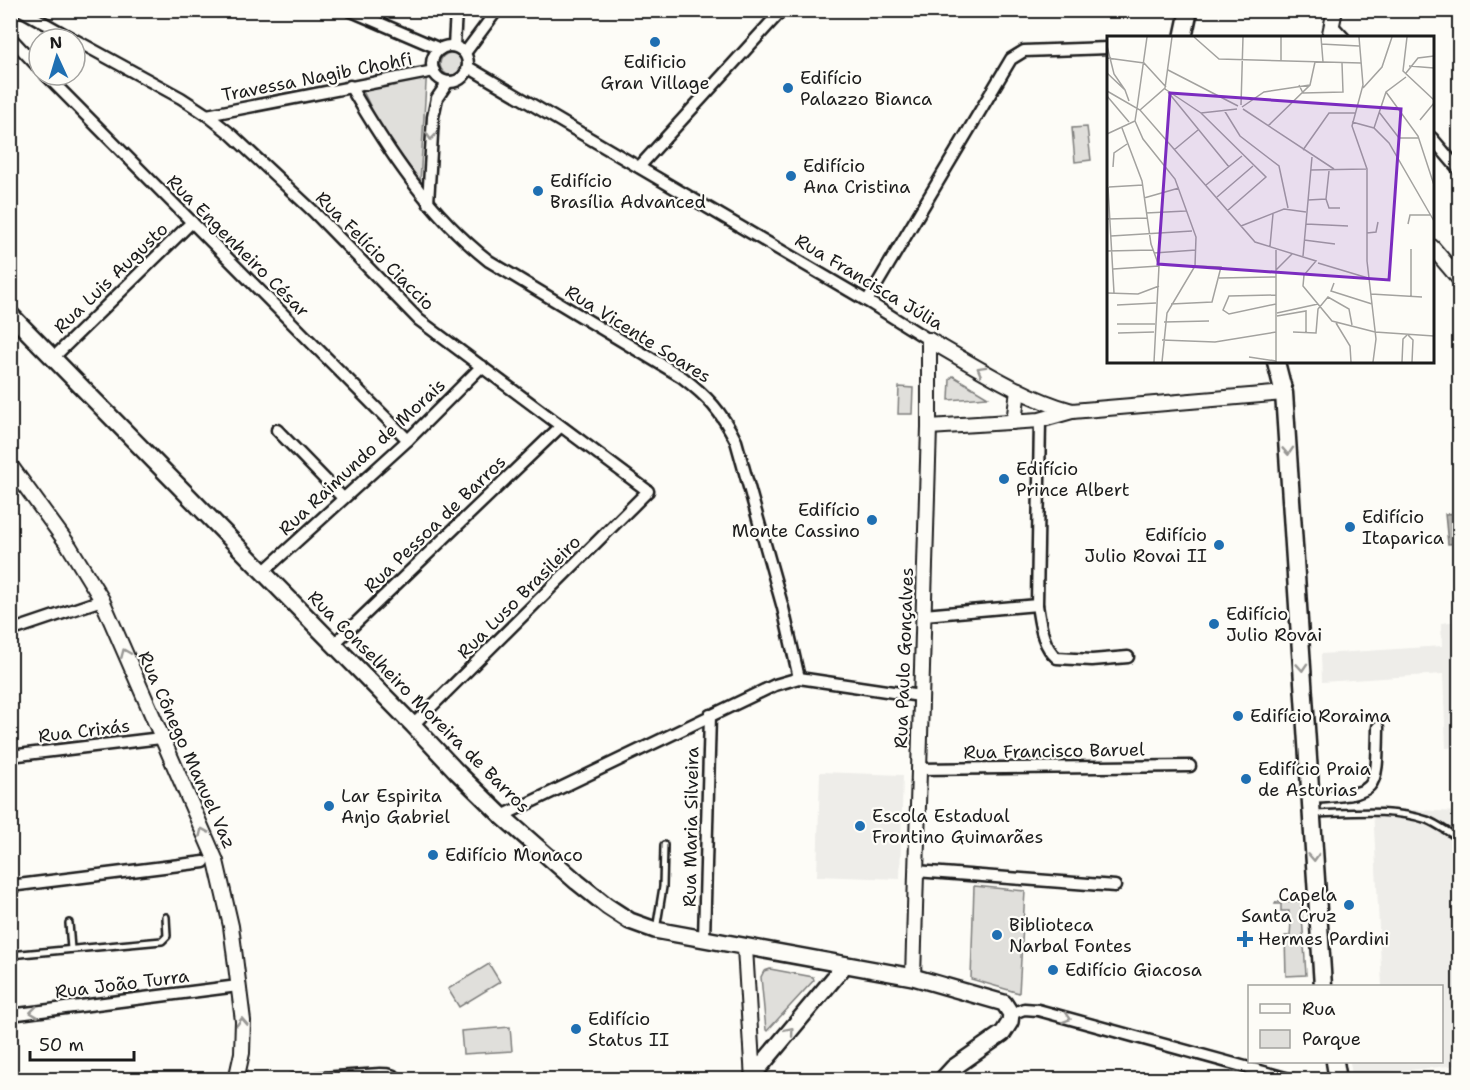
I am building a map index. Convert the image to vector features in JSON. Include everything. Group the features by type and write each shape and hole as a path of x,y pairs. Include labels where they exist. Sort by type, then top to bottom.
{"main road":[{"path":"1184,36 1190,10"},
{"name":"Rua Conselheiro Moreira de Barros","path":"10,314 457,772 502,816 607,906 630,921 655,930 913,978 1004,1003 1011,1014"},
{"path":"1276,363 1284,393 1323,985"},
{"path":"753,1078 845,965"},
{"path":"942,1080 952,1068 1003,1033 1010,1022 1011,1014"},
{"path":"1335,1063 1338,1080"}],"street":[{"name":"Rua Felício Ciaccio","path":"21,10 51,27"},
{"path":"349,10 440,49 454,46 465,53 468,67 459,80 448,81 440,78 434,71 433,62 440,49"},
{"path":"454,46 456,10"},
{"path":"465,53 497,10"},
{"path":"639,167 782,10"},
{"path":"1331,31 1335,10"},
{"path":"10,38 27,56"},
{"name":"Rua Felício Ciaccio","path":"87,47 181,98 207,115 232,135 313,211 419,320 648,492"},
{"path":"867,301 1011,59 1024,51 1107,48"},
{"name":"Rua Francisca Júlia","path":"468,67 867,301 929,340 1018,390 1050,405 1072,411 1284,393"},
{"name":"Travessa Nagib Chohfi","path":"207,115 434,71"},
{"path":"428,203 433,117 437,98 448,81"},
{"name":"Rua Vicente Soares","path":"350,86 398,162 428,203 463,241 489,261 682,377 707,396 724,417 736,441 783,608 799,678"},
{"name":"Rua Engenheiro César","path":"58,87 408,440"},
{"path":"1434,140 1460,171"},
{"name":"Rua Luis Augusto","path":"53,358 192,222"},
{"path":"1434,249 1460,280"},
{"name":"Rua Paulo Gonçalves","path":"913,978 929,427 929,340"},
{"name":"Rua Raimundo de Morais","path":"263,572 408,440 482,366"},
{"path":"1012,422 1018,390"},
{"path":"929,427 1041,420 1072,411"},
{"path":"1041,420 1037,605 1049,651 1057,658 1092,660 1128,657"},
{"name":"Rua Pessoa de Barros","path":"334,644 560,427"},
{"path":"277,430 343,498"},
{"name":"Rua Cônego Manuel Vaz","path":"10,465 69,546 102,600 216,861 227,902 243,1021 242,1053 236,1080"},
{"name":"Rua Luso Brasileiro","path":"413,725 648,492"},
{"path":"10,631 102,600"},
{"path":"924,615 1037,605"},
{"path":"502,816 710,715 775,685 799,678 920,696"},
{"name":"Rua Maria Silveira","path":"704,939 710,715"},
{"path":"1311,806 1358,794 1369,787 1377,770 1378,727"},
{"name":"Rua Crixás","path":"10,756 161,738"},
{"name":"Rua Francisco Baruel","path":"919,769 1190,766"},
{"path":"10,886 204,862"},
{"path":"916,871 1115,886"},
{"path":"745,948 753,1078"},
{"name":"Rua João Turra","path":"10,1015 238,986"},
{"path":"1011,1014 1024,1009 1038,1010 1293,1080"},
{"path":"292,1080 389,1074 398,1080"}],"lane":[{"path":"1311,806 1415,816 1430,821 1455,836"},
{"path":"655,930 663,887 664,845"},
{"path":"10,955 162,941 167,936 166,917"},
{"path":"69,923 71,949"}],"shaded area":[{"path":"1459,513 1459,543 1448,544 1445,514"},
{"path":"1459,621 1459,747 1446,748 1443,674 1322,682 1321,654 1442,646 1441,623"},
{"name":"Escola Estadual Frontino Guimarães","path":"820,772 903,775 900,879 817,876"},
{"path":"1373,808 1459,812 1459,1065 1352,1076 1350,1063 1443,1063 1443,985 1382,985"}],"green space":[{"path":"447,53 455,53 462,60 462,68 455,75 447,75 440,68 440,60"},
{"path":"427,67 420,182 378,122 360,85"},
{"path":"1087,127 1091,160 1075,162 1072,128"},
{"path":"953,376 988,397 949,400 950,379"},
{"path":"899,387 913,388 912,414 898,414"},
{"name":"Biblioteca Narbal Fontes","path":"974,886 1025,891 1019,993 971,979"},
{"path":"1301,901 1306,975 1286,976 1285,936 1290,936 1291,921 1288,921 1289,911 1281,911 1281,904 1275,904 1276,902"},
{"path":"489,964 500,982 459,1007 448,989"},
{"path":"770,969 813,977 814,980 767,1031 761,977 764,971"},
{"path":"510,1027 512,1051 463,1054 461,1031"}],"place":[{"name":"Edificio Gran Village","path":"655,42"},
{"name":"Edifício Palazzo Bianca","path":"788,88"},
{"name":"Edifício Ana Cristina","path":"791,176"},
{"name":"Edifício Brasília Advanced","path":"538,191"},
{"name":"Edifício Prince Albert","path":"1004,479"},
{"name":"Edifício Monte Cassino","path":"872,520"},
{"name":"Edifício Itaparica","path":"1350,527"},
{"name":"Edifício Julio Rovai II","path":"1219,545"},
{"name":"Edifício Julio Rovai","path":"1214,624"},
{"name":"Edifício Roraima","path":"1238,716"},
{"name":"Edifício Praia de Asturias","path":"1246,779"},
{"name":"Lar Espirita Anjo Gabriel","path":"329,806"},
{"name":"Escola Estadual Frontino Guimarães","path":"860,826"},
{"name":"Edifício Monaco","path":"433,855"},
{"name":"Capela Santa Cruz","path":"1349,905"},
{"name":"Biblioteca Narbal Fontes","path":"997,935"},
{"name":"Hermes Pardini","path":"1245,939"},
{"name":"Edifício Giacosa","path":"1053,970"},
{"name":"Edifício Status II","path":"576,1029"}]}
